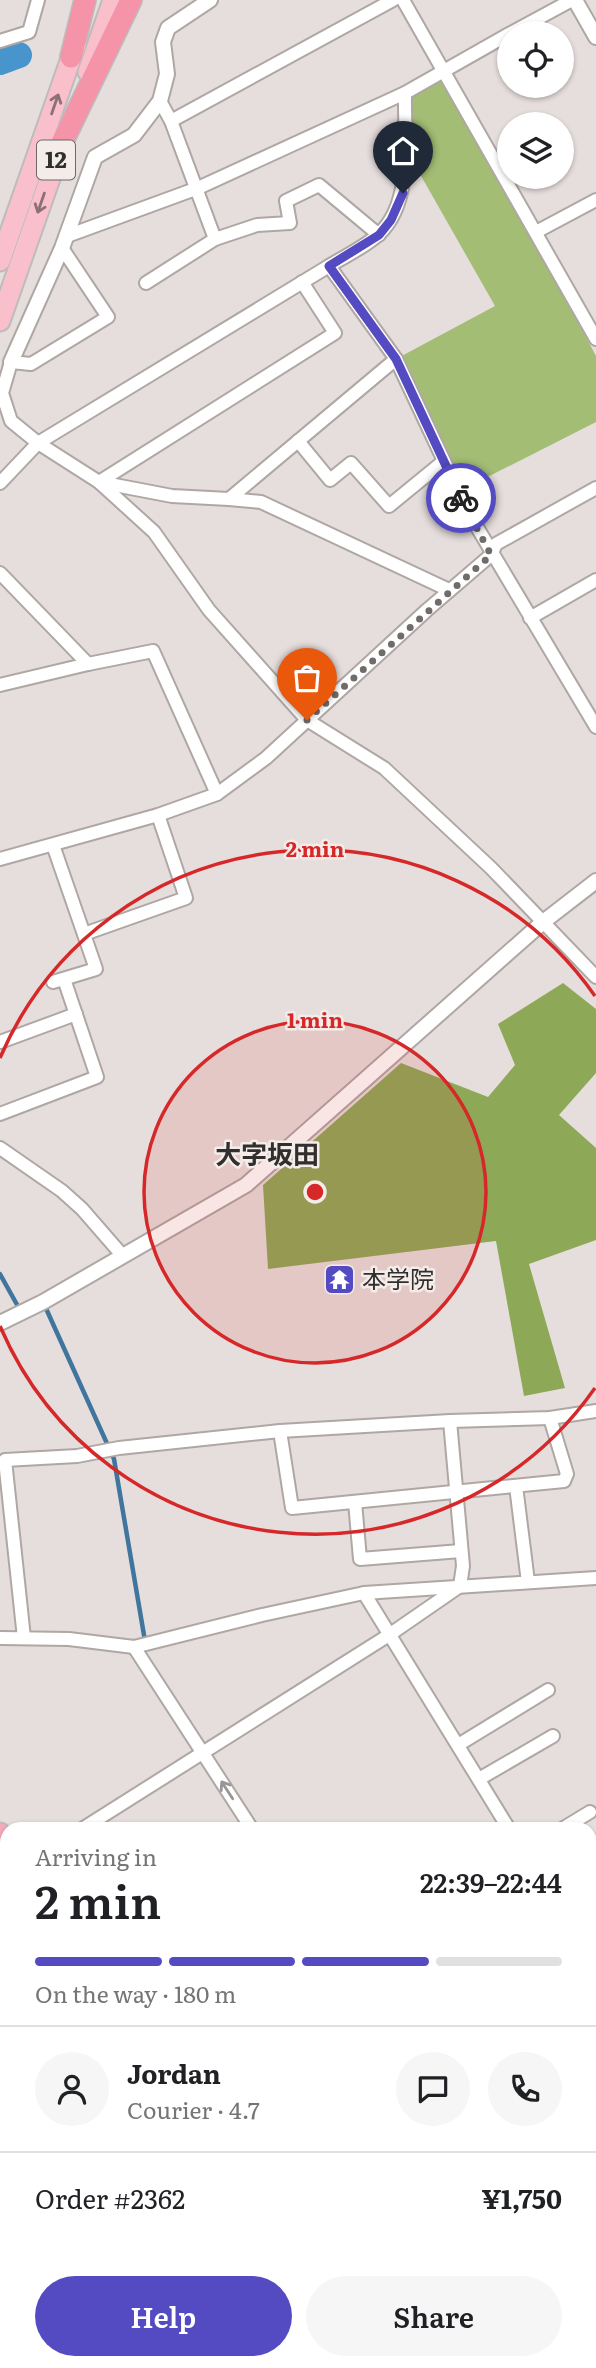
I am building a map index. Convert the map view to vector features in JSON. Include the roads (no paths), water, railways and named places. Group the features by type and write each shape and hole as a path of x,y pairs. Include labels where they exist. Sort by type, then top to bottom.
{"highway":[{"path":"71,57 85,0"},
{"path":"61,145 131,0"}],"main road":[{"name":"12","path":"0,261 91,0"},
{"name":"12","path":"0,321 113,0"}],"street":[{"path":"0,41 29,32 38,0"},
{"path":"210,0 168,28 163,42 167,74 160,101 134,135 95,157 64,242 11,362 2,393 11,421 38,443 99,482 154,531 209,610 307,720 384,768 491,869 596,977"},
{"path":"171,121 393,0"},
{"path":"403,0 596,339"},
{"path":"534,21 573,0 596,37"},
{"path":"64,242 198,188 405,93 497,41"},
{"path":"0,483 38,443 379,235 391,220 403,193 405,93"},
{"path":"160,101 198,188 215,239"},
{"path":"146,284 215,239 257,225 290,223 286,201 319,185 379,235"},
{"path":"536,232 596,200"},
{"path":"11,362 31,364 108,317 64,242"},
{"path":"329,266 396,359 467,512 530,618 592,711 596,727"},
{"path":"99,482 335,333 302,282"},
{"path":"229,499 396,359"},
{"path":"298,441 330,480 351,463 389,506 444,461"},
{"path":"99,482 172,496 261,502 449,590"},
{"path":"0,859 158,815 217,794 266,758 449,590 491,555 496,544 596,488"},
{"path":"0,573 88,664"},
{"path":"530,618 596,580"},
{"path":"0,685 153,651 217,794"},
{"path":"84,934 186,898 158,815"},
{"path":"0,1114 97,1077 75,1014 58,980 96,969 53,845"},
{"path":"0,1323 43,1302 246,1185 543,922 596,881"},
{"path":"0,1042 75,1014"},
{"path":"0,1148 62,1191 82,1209 122,1255"},
{"path":"24,1638 5,1460 77,1456 118,1448 280,1431 450,1420 550,1418 596,1411"},
{"path":"280,1431 292,1508 564,1481 567,1474 550,1418"},
{"path":"93,1822 389,1635 460,1586 463,1566 450,1420"},
{"path":"516,1486 527,1582"},
{"path":"355,1502 360,1559 461,1551"},
{"path":"0,1638 69,1639 134,1647 364,1593 596,1578"},
{"path":"364,1593 505,1822"},
{"path":"134,1647 248,1822"},
{"path":"458,1745 548,1690"},
{"path":"478,1779 553,1736"},
{"path":"574,1822 590,1812"}],"waterway":[{"path":"0,62 19,55"},
{"path":"0,1274 20,1310"},
{"path":"44,1304 114,1459 145,1641"}],"place":[{"name":"本学院","path":"339,1280"}],"district":[{"name":"大字坂田","path":"267,1155"}]}
